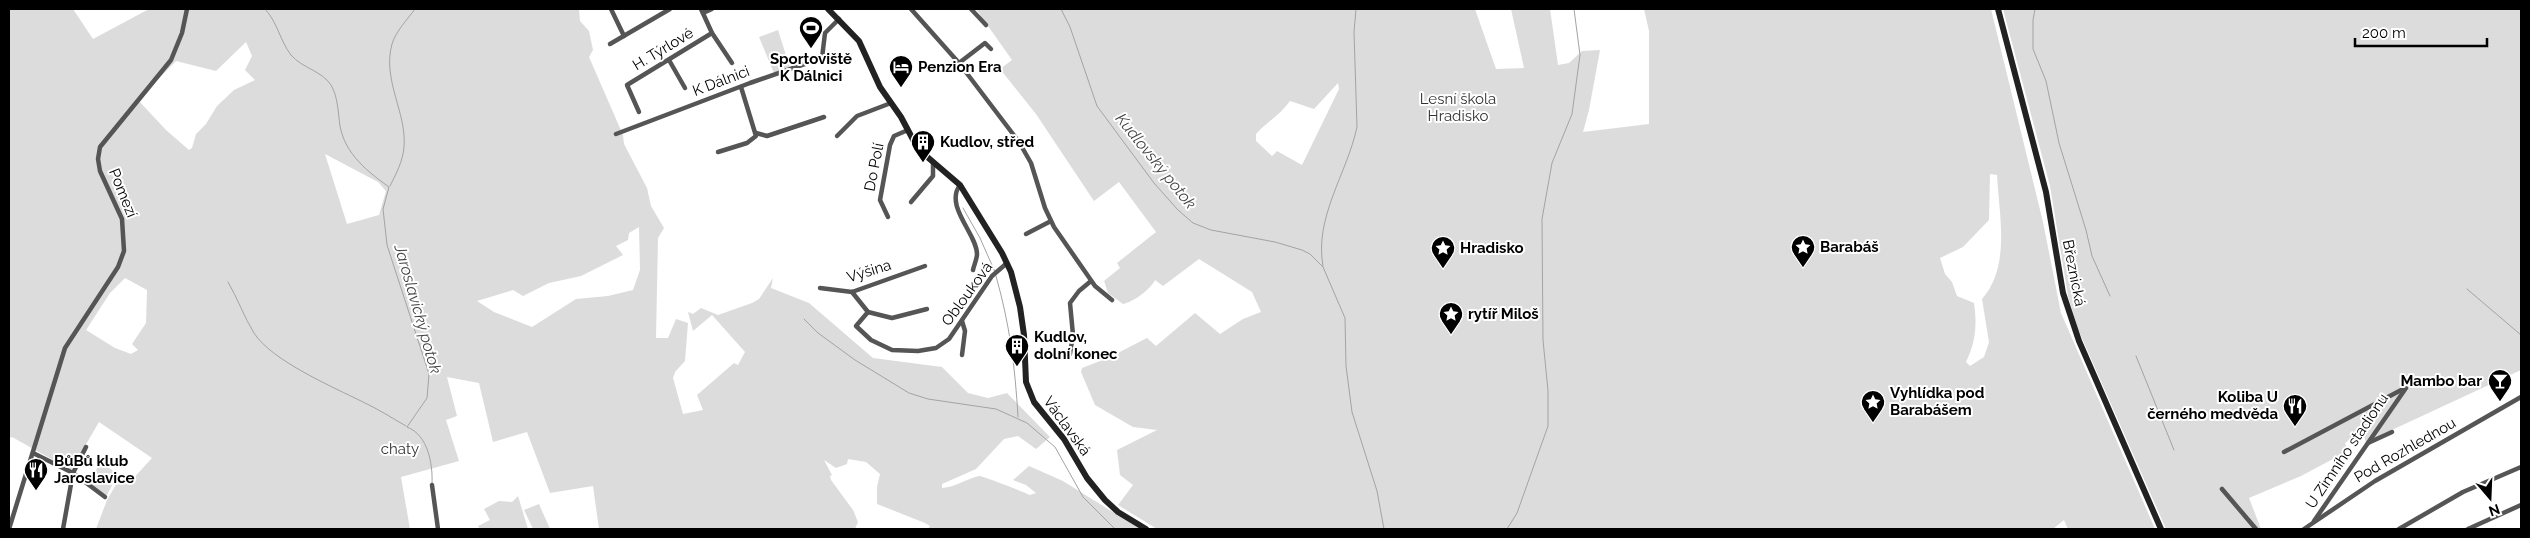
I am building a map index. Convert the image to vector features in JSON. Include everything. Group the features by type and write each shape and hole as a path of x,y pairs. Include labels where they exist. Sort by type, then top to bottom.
{"street":[{"name":"Pomezí","path":"9,529 65,348 118,267 124,251 122,219 100,171 98,159 100,147 171,60 182,33 187,9"},
{"path":"611,9 624,36"},
{"path":"610,44 670,9"},
{"path":"712,9 702,11 712,34 732,64"},
{"name":"Václavská","path":"828,9 859,41 880,87 920,151 960,185 1007,263 1022,320 1025,375 1029,392 1041,413 1064,440 1090,483 1113,508 1146,529"},
{"path":"911,9 959,63 1027,156 1051,221 1091,281 1112,300"},
{"path":"971,9 986,25"},
{"name":"Březnická","path":"1998,9 2046,192 2068,310 2079,341 2161,529"},
{"name":"K Dálnici","path":"616,134 741,86 822,58 825,33 839,19"},
{"name":"H. Týrlové","path":"640,112 627,85 712,34"},
{"path":"959,63 985,43 991,49"},
{"path":"669,60 685,88"},
{"path":"718,152 754,140 756,132 741,86"},
{"path":"837,136 857,116 891,103"},
{"path":"756,132 767,136 824,117"},
{"name":"Do Polí","path":"888,217 880,200 890,145 894,136 908,130"},
{"path":"911,202 933,176 933,163"},
{"path":"960,185 956,192 957,204 977,254 973,270"},
{"path":"1026,234 1051,221"},
{"name":"Oblouková","path":"868,312 856,326 878,344 898,351 925,351 939,347 949,339 992,276 1007,263"},
{"name":"Výšina","path":"820,288 852,292 925,266"},
{"path":"1070,354 1072,335 1070,303 1079,291 1091,281"},
{"path":"852,292 868,312 892,318 927,309"},
{"path":"962,321 965,331 962,355"},
{"name":"U Zimního stadionu","path":"2284,452 2404,390 2312,524"},
{"name":"Pod Rozhlednou","path":"2304,529 2375,482 2521,398"},
{"path":"2367,444 2392,432"},
{"path":"63,529 73,473 86,447"},
{"path":"33,453 73,473 105,497"},
{"path":"2399,529 2454,496 2521,467"},
{"path":"432,485 438,529"},
{"path":"2222,489 2256,529"},
{"path":"2468,529 2521,506"}],"green space":[{"name":"chaty","path":"9,9 73,9 93,39 149,9 579,9 580,21 589,31 593,50 589,57 623,135 624,144 647,188 651,206 664,228 658,238 656,338 668,338 676,319 688,323 685,361 675,372 673,378 683,414 703,410 697,395 734,363 738,365 745,352 712,315 693,331 688,312 693,314 701,308 718,315 752,303 759,299 773,278 771,288 809,303 873,358 942,367 968,393 988,398 1007,393 1050,437 1036,449 1018,436 1004,439 976,469 942,484 942,488 979,476 1030,495 1036,493 1026,485 1013,480 1029,466 1063,481 1140,529 928,529 930,526 925,523 877,504 877,487 880,474 866,462 848,459 847,464 836,468 824,460 832,475 830,476 831,480 853,510 858,522 855,529 599,529 593,486 550,493 527,432 493,442 479,383 447,377 457,416 446,420 459,461 401,477 410,529 96,529 107,500 121,476 131,481 152,458 99,422 71,470 12,437 9,438","holes":["246,42 252,56 245,70 255,80 234,90 217,106 206,124 196,134 192,148 189,150 166,130 138,100 176,61 216,71","325,154 378,182 386,191 379,215 347,224","639,227 640,270 633,290 608,296 576,299 532,327 494,312 477,301 513,290 523,296 549,283 581,276 623,255 616,246 628,240 629,233","125,278 147,290 146,323 132,344 138,350 131,354 115,348 86,330 110,293"]},
{"name":"Lesní škola Hradisko","path":"976,9 1475,9 1496,69 1524,68 1511,9 1550,9 1558,65 1569,63 1582,51 1600,50 1583,132 1649,124 1649,31 1644,9 1991,9 2043,222 2061,313 2155,529 2068,529 2064,520 2053,529 1157,529 1118,505 1133,485 1120,475 1117,450 1157,430 1133,427 1095,405 1081,372 1082,368 1108,358 1147,338 1156,346 1195,313 1220,334 1243,319 1261,312 1252,292 1199,259 1163,286 1155,280 1145,291 1127,303 1123,304 1108,293 1104,281 1120,268 1117,263 1156,232 1119,182 1094,201 1036,114 1000,69 1012,60","holes":["1338,83 1339,89 1302,165 1277,151 1272,156 1256,141 1256,134 1290,101 1314,109","1990,174 1997,175 2001,223 2000,256 1991,286 1982,299 1989,342 1984,357 1970,366 1966,362 1975,333 1974,303 1957,296 1952,282 1945,274 1940,258 1963,247 1989,220"]},
{"path":"2003,9 2521,9 2521,370 2366,442 2362,431 2345,443 2348,451 2301,476 2249,498 2261,529 2166,529 2078,329 2068,296 2050,186"},
{"path":"778,30 790,68 774,73 759,37"},
{"path":"100,462 118,474 106,497 90,483"},
{"path":"518,496 528,529 480,529 478,526 490,520 484,509 499,501 512,502"},
{"path":"539,504 550,529 533,529 524,510"}],"waterway":[{"name":"Jaroslavický potok","path":"265,9 273,20 291,55 322,76 331,85 343,136 352,154 373,175 389,187 383,209 387,245 429,374 427,398 407,427 420,436 428,451 432,484"},
{"path":"390,186 401,162 404,147 402,122 392,83 390,57 396,35 415,9"},
{"name":"Kudlovský potok","path":"1061,9 1070,27 1097,106 1154,183 1178,210 1193,223 1211,230 1275,242 1302,250 1310,254 1323,267 1345,318 1346,366 1352,412 1377,491 1384,529"},
{"path":"1323,266 1321,248 1327,213 1357,127 1354,32 1356,9"},
{"path":"1507,529 1517,513 1548,426 1548,391 1543,340 1542,219 1552,163 1572,114 1580,55 1574,9"},
{"path":"2035,9 2033,49 2046,81 2059,143 2086,230 2092,256 2110,296"},
{"path":"963,208 980,238 995,272"},
{"path":"996,276 1011,346 1018,417"},
{"path":"228,282 254,333 274,353 320,381 406,426"},
{"path":"2467,289 2521,335"},
{"path":"804,319 818,333 855,360 909,393 928,399 996,409 1027,423 1055,447 1083,497 1115,529"},
{"path":"2136,356 2174,450"}],"place":[{"name":"Sportoviště K Dálnici","path":"811,49"},
{"name":"Penzion Era","path":"901,88"},
{"name":"Kudlov, střed","path":"923,163"},
{"name":"Barabáš","path":"1803,268"},
{"name":"Hradisko","path":"1443,269"},
{"name":"rytíř Miloš","path":"1451,335"},
{"name":"Kudlov, dolní konec","path":"1017,367"},
{"name":"Mambo bar","path":"2500,402"},
{"name":"Vyhlídka pod Barabášem","path":"1873,423"},
{"name":"Koliba U černého medvěda","path":"2295,427"},
{"name":"BůBů klub Jaroslavice","path":"36,491"}]}
